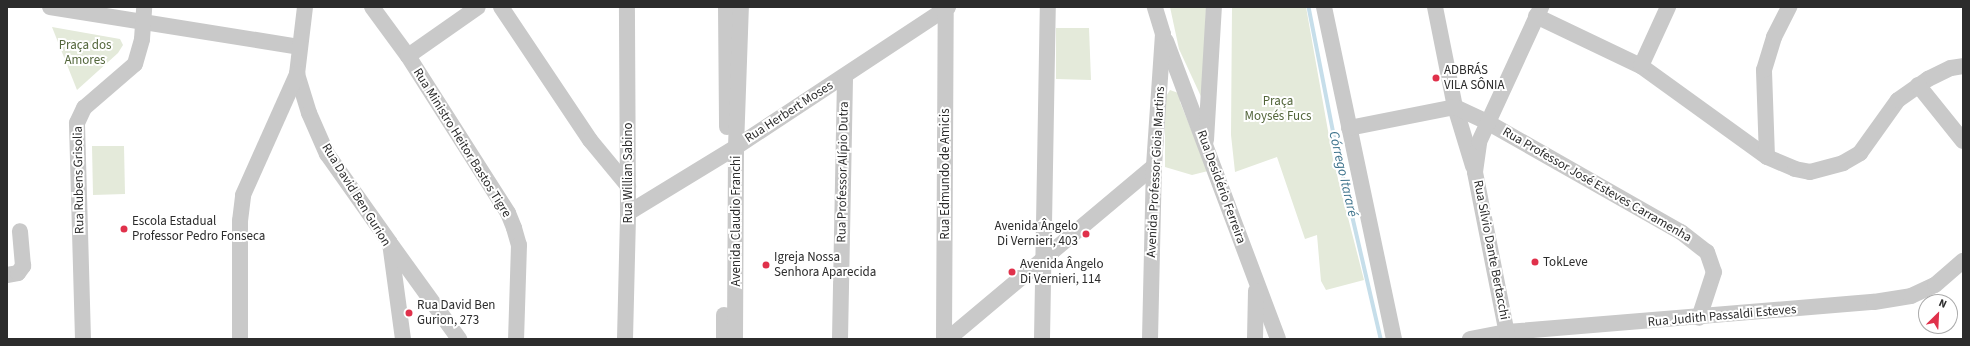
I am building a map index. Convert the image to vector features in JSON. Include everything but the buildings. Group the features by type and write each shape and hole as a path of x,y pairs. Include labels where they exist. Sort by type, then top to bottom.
{"street":[{"path":"50,7 299,47"},
{"name":"Rua Rubens Grisolia","path":"82,339 77,123 84,108 135,64 139,56 144,23 144,7"},
{"name":"Rua David Ben Gurion","path":"305,7 299,47 297,74 309,113 327,154 390,244 403,339"},
{"name":"Rua Ministro Heitor Bastos Tigre","path":"372,7 408,56 508,213 519,245 516,339"},
{"path":"408,56 478,7"},
{"path":"501,7 590,140 628,186"},
{"name":"Rua Willian Sabino","path":"625,339 628,213 627,7"},
{"path":"1042,339 1045,256 1048,7"},
{"name":"Avenida Professor Gioia Martins","path":"1150,339 1154,166 1163,34 1155,7"},
{"path":"1206,144 1214,7"},
{"path":"1324,7 1348,128 1394,339"},
{"path":"1435,7 1455,107 1475,172"},
{"path":"1641,66 1668,7"},
{"path":"1767,157 1764,70 1774,37 1789,7"},
{"name":"Rua Herbert Moses","path":"628,213 732,149 947,8"},
{"name":"Rua Edmundo de Amicis","path":"944,339 947,8"},
{"path":"726,12 746,9"},
{"name":"Avenida Claudio Franchi","path":"724,339 732,149 746,9"},
{"path":"1538,11 1641,66 1767,157 1795,169 1810,172 1844,163 1860,153 1898,100 1918,85 1951,68 1963,66"},
{"name":"Rua Sílvio Dante Bertacchi","path":"1507,335 1475,172 1479,142 1538,11"},
{"name":"Avenida Claudio Franchi","path":"726,12 732,149 735,339"},
{"name":"Rua Desidério Ferreira","path":"1163,34 1189,104 1206,144 1256,283 1278,339"},
{"path":"240,339 240,221 243,195 297,74"},
{"name":"Rua Professor Alípio Dutra","path":"840,339 845,76"},
{"path":"1160,90 1171,85 1183,88"},
{"path":"1918,85 1963,141"},
{"path":"1189,104 1208,108"},
{"path":"1348,128 1455,107"},
{"name":"Rua Professor José Esteves Carramenha","path":"1455,107 1487,122 1681,232 1707,252 1714,272 1699,318"},
{"path":"948,339 1154,166"},
{"path":"7,275 18,273 23,266 20,231"},
{"path":"390,244 459,339"},
{"name":"Rua Judith Passaldi Esteves","path":"1470,339 1874,302 1911,296 1935,285 1963,261"},
{"path":"1255,339 1256,283"}],"green space":[{"path":"1170,7 1206,7 1204,103 1179,49"},
{"name":"Praça Moysés Fucs","path":"1232,7 1306,7 1333,159 1364,280 1326,290 1321,281 1317,235 1305,239 1277,157 1235,172 1231,135"},
{"name":"Praça dos Amores","path":"52,27 120,39 123,45 118,53 77,90"},
{"path":"1056,28 1089,28 1091,80 1056,79"},
{"path":"1170,90 1181,94 1180,102 1208,171 1192,175 1165,167 1165,98"},
{"path":"92,146 124,146 125,194 93,195"}],"waterway":[{"name":"Córrego Itararé","path":"1309,7 1336,145 1381,339"}],"place":[{"name":"ADBRÁS VILA SÔNIA","path":"1436,78"},
{"name":"Escola Estadual Professor Pedro Fonseca","path":"124,229"},
{"name":"Avenida Ângelo Di Vernieri, 403","path":"1086,234"},
{"name":"TokLeve","path":"1535,262"},
{"name":"Igreja Nossa Senhora Aparecida","path":"766,265"},
{"name":"Avenida Ângelo Di Vernieri, 114","path":"1012,272"},
{"name":"Rua David Ben Gurion, 273","path":"409,313"}]}
